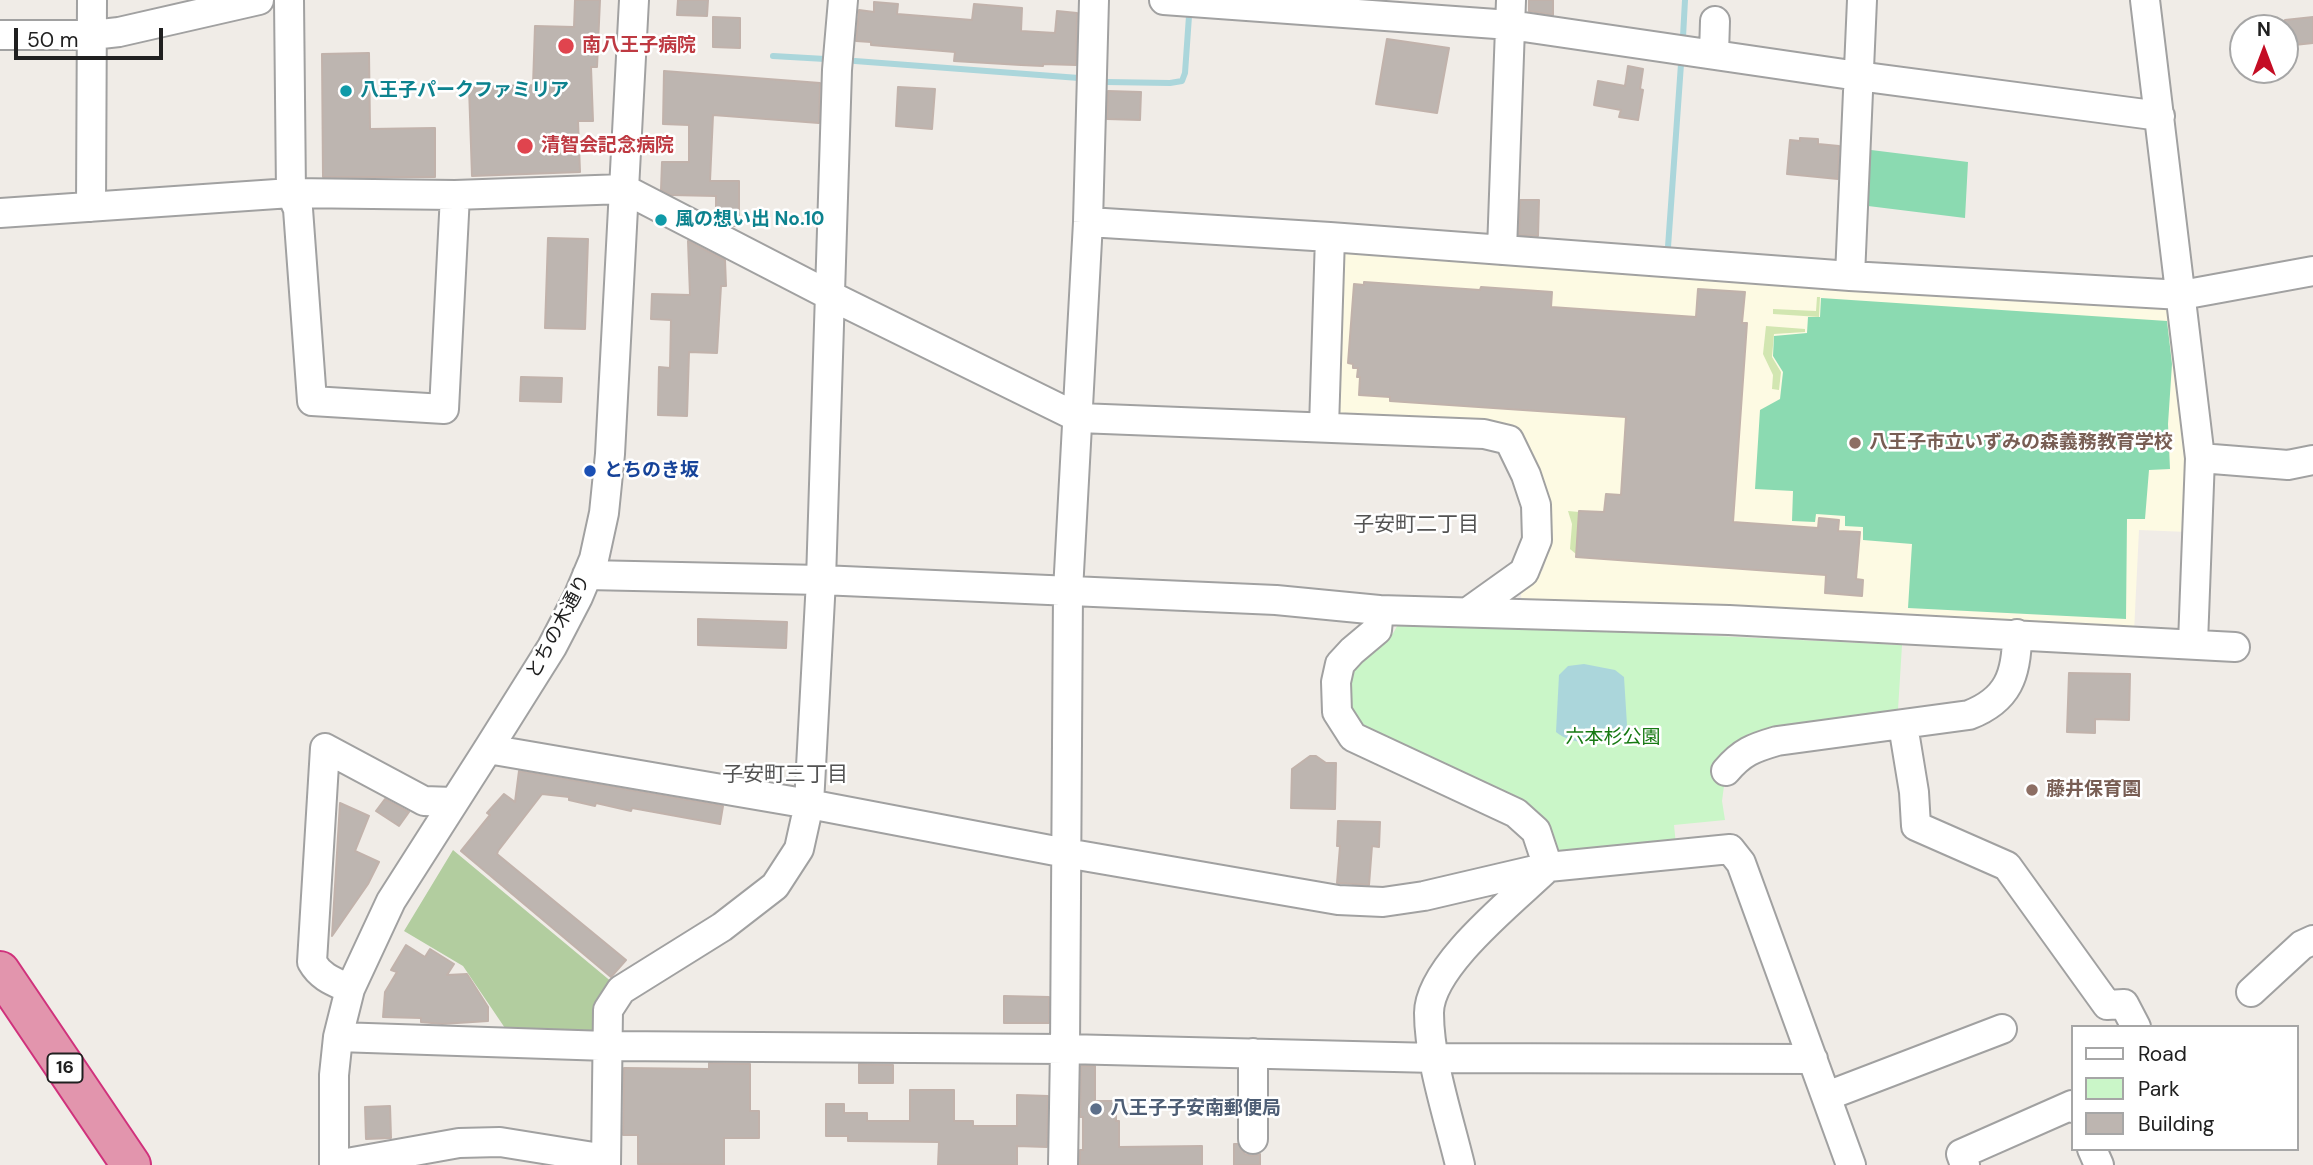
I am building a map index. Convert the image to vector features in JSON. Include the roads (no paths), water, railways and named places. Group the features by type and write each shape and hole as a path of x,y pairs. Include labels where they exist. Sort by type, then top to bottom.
{"highway":[{"name":"16","path":"4,992 131,1165"}],"street":[{"path":"91,207 92,0"},
{"path":"0,34 92,35 119,32 259,0"},
{"path":"289,0 291,193 298,209 312,401 444,409 455,195"},
{"name":"とちの木通り","path":"335,1165 334,1075 338,1037 350,989 391,901 552,647 594,559 604,513 609,466 634,0"},
{"path":"335,1165 459,1143 486,1142 509,1143 606,1162 608,1010 621,990 722,927 775,886 799,849 809,804 821,580 837,70 843,0"},
{"path":"1063,1165 1068,591 1088,222 1094,0"},
{"path":"1164,0 1510,12 1714,54 2160,116"},
{"path":"1850,276 1862,0"},
{"path":"2145,0 2200,458 2193,643"},
{"path":"1502,250 1510,12"},
{"path":"1714,54 1715,21"},
{"path":"0,213 291,193 455,195 624,189 831,296 1079,418 1484,434 1509,440 1536,505 1537,540 1524,572 1468,612"},
{"path":"1088,222 1330,237 1850,276 2182,295 2313,271"},
{"path":"1324,427 1330,237"},
{"path":"2200,458 2288,465 2313,460"},
{"path":"587,575 821,580 1276,600 1378,610 1729,620 2235,647"},
{"path":"1378,610 1377,630 1340,664 1336,682 1337,712 1353,737 1516,813 1536,831 1548,867"},
{"path":"1726,771 1737,757 1745,752 1777,741 1969,715 1986,708 2003,694 2017,654 2017,634"},
{"path":"1903,725 1914,792 1916,826 2007,866 2107,1006 2124,1004 2135,1025"},
{"path":"350,989 325,978 312,962 325,748 425,801 453,803"},
{"path":"488,749 1338,900 1383,902 1424,896 1548,867 1729,839 1741,863 1851,1165"},
{"path":"1460,1165 1435,1058 1429,1011 1439,980 1460,950 1548,867"},
{"path":"2251,992 2302,945 2313,940"},
{"path":"1827,1096 2002,1029"},
{"path":"338,1037 607,1046 1065,1049 1435,1058 1812,1059"},
{"path":"1253,1053 1253,1139"},
{"path":"1965,1165 1961,1154 2072,1105"}],"water":[{"path":"1584,664 1615,670 1624,677 1627,725 1625,734 1618,738 1590,743 1571,740 1556,732 1559,675 1568,666"}],"waterway":[{"path":"1683,37 1685,0"},
{"path":"1106,82 1182,81 1185,73 1189,16"},
{"path":"773,56 825,59"},
{"path":"855,61 1079,78"},
{"path":"1668,247 1681,64"}],"place":[{"name":"南八王子病院","path":"566,46"},
{"name":"八王子パークファミリア","path":"346,91"},
{"name":"清智会記念病院","path":"525,146"},
{"name":"風の想い出 No.10","path":"661,220"},
{"name":"八王子市立いずみの森義務教育学校","path":"1855,443"},
{"name":"とちのき坂","path":"590,471"},
{"name":"藤井保育園","path":"2032,790"},
{"name":"八王子子安南郵便局","path":"1096,1109"}],"district":[{"name":"子安町二丁目","path":"1416,525"},
{"name":"子安町三丁目","path":"785,775"}],"park label":[{"name":"六本杉公園","path":"1613,738"}]}
